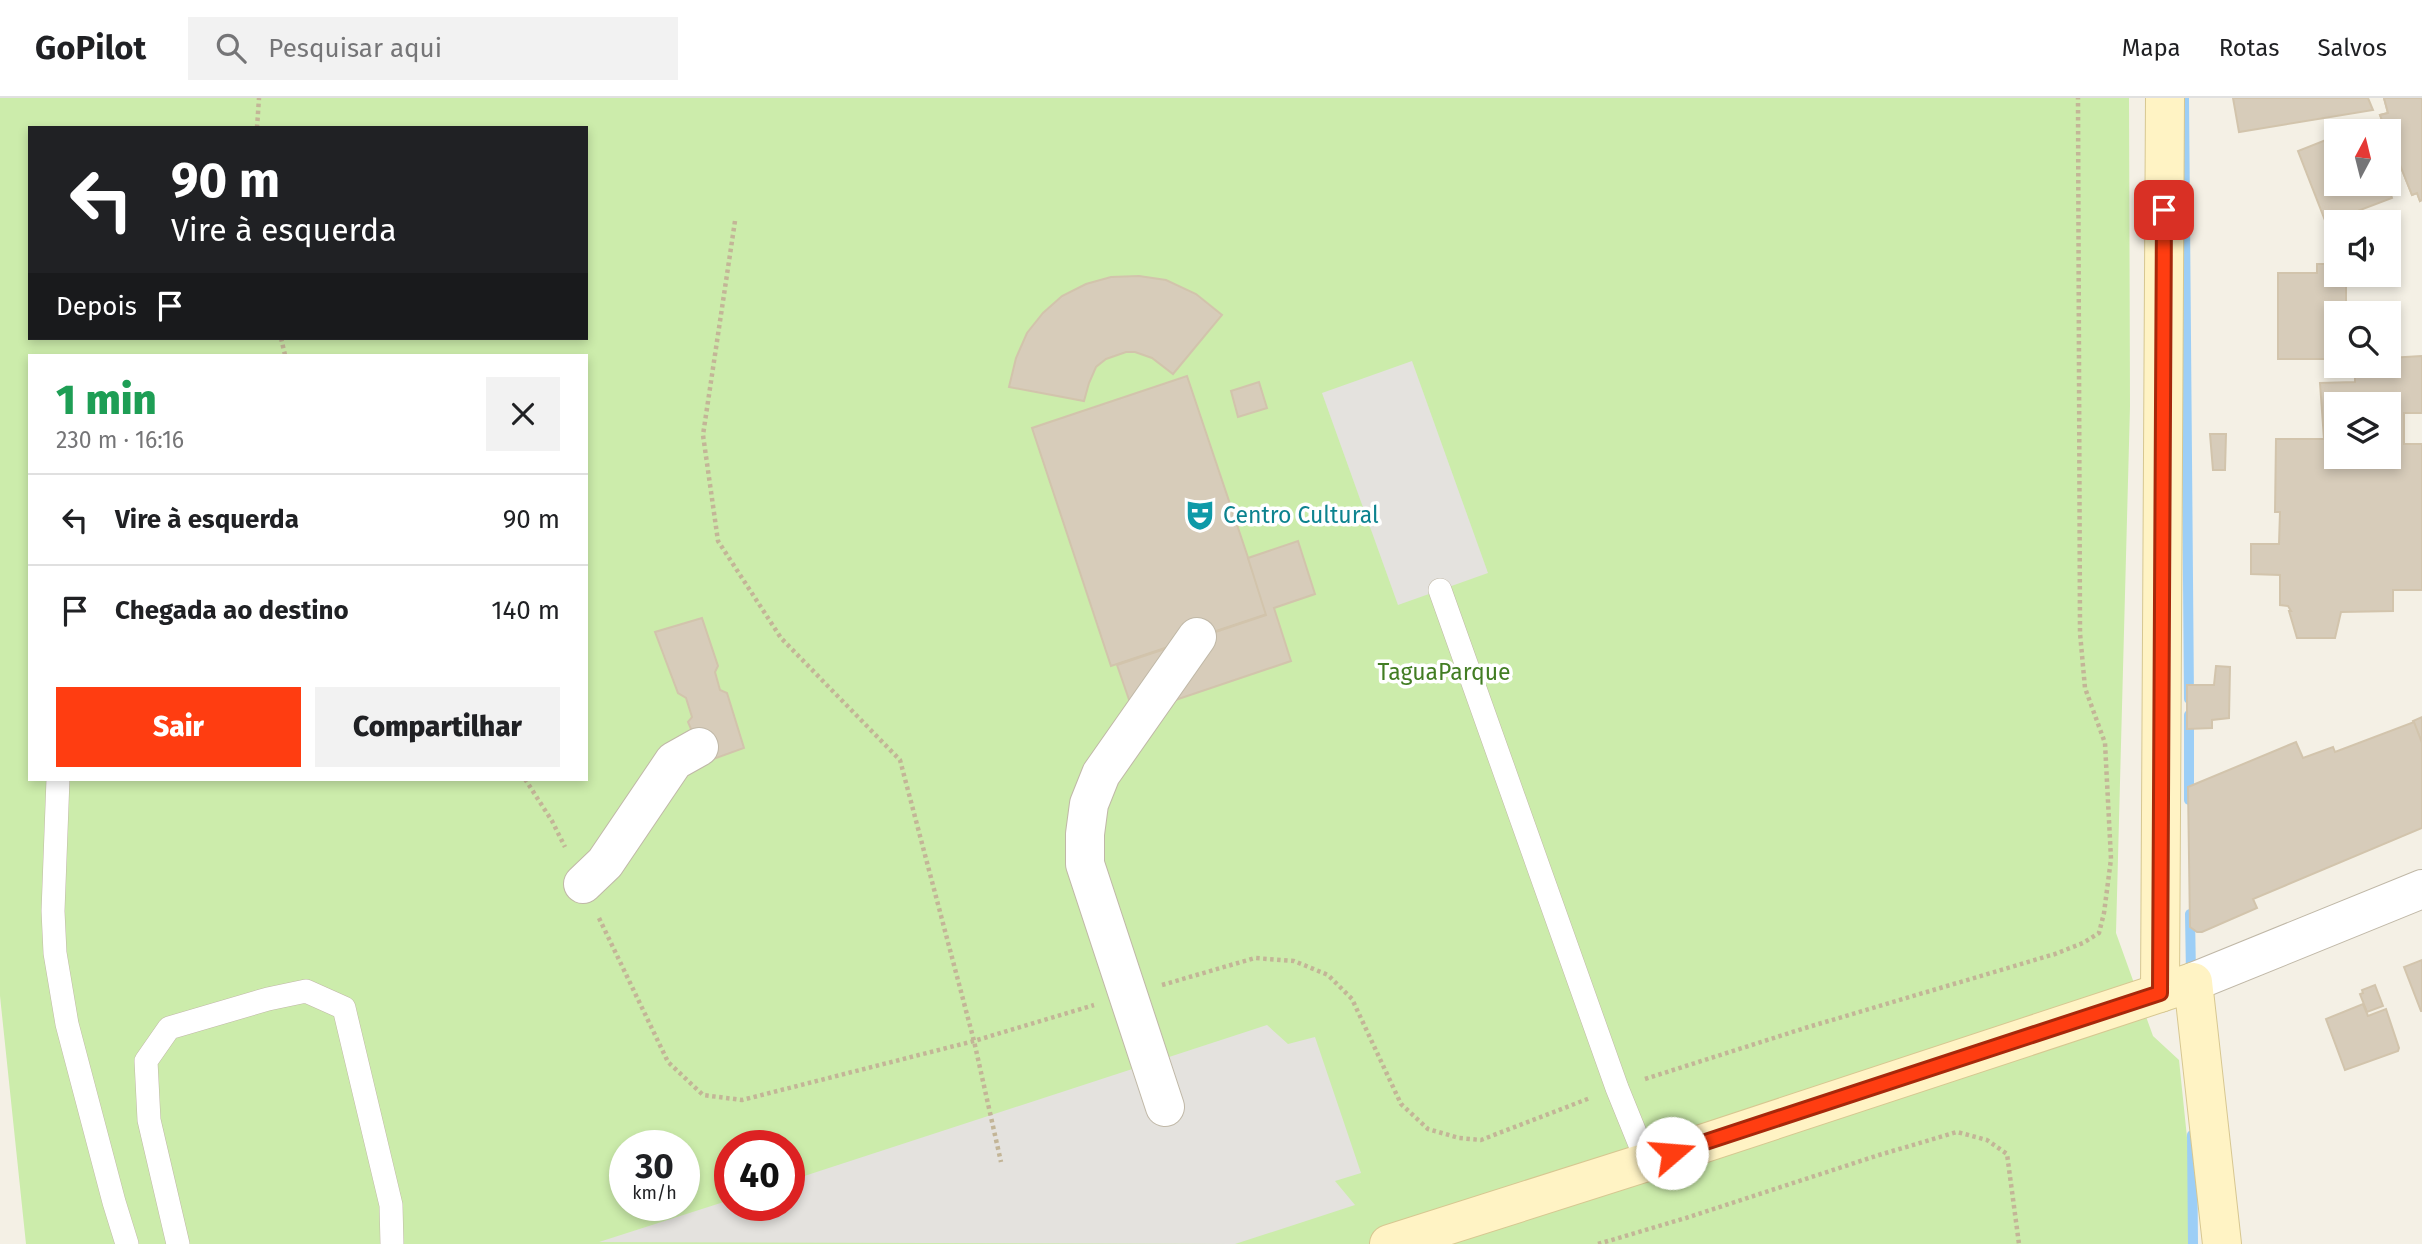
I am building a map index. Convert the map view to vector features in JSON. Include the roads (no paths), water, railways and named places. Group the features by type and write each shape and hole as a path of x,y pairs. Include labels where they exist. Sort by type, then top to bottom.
{"street":[{"path":"2165,98 2176,987 2222,1244"},
{"path":"1165,1107 1085,864 1085,834 1089,804 1101,774 1197,637"},
{"path":"583,884 604,863 674,761 699,747"},
{"path":"1389,1244 1647,1162 2176,987 2422,889"}],"lane":[{"path":"1440,590 1617,1088 1647,1162"},
{"path":"58,781 53,911 55,953 67,1024 127,1244"},
{"path":"178,1244 149,1120 146,1061 169,1028 268,999 306,991 344,1008 391,1205 392,1244"}],"waterway":[{"path":"2184,98 2189,699"},
{"path":"2189,715 2189,800"},
{"path":"2190,914 2191,975"},
{"path":"2192,1135 2193,1244"}],"place":[{"name":"Centro Cultural","path":"1200,515"}],"park label":[{"name":"TaguaParque","path":"1444,672"}]}
